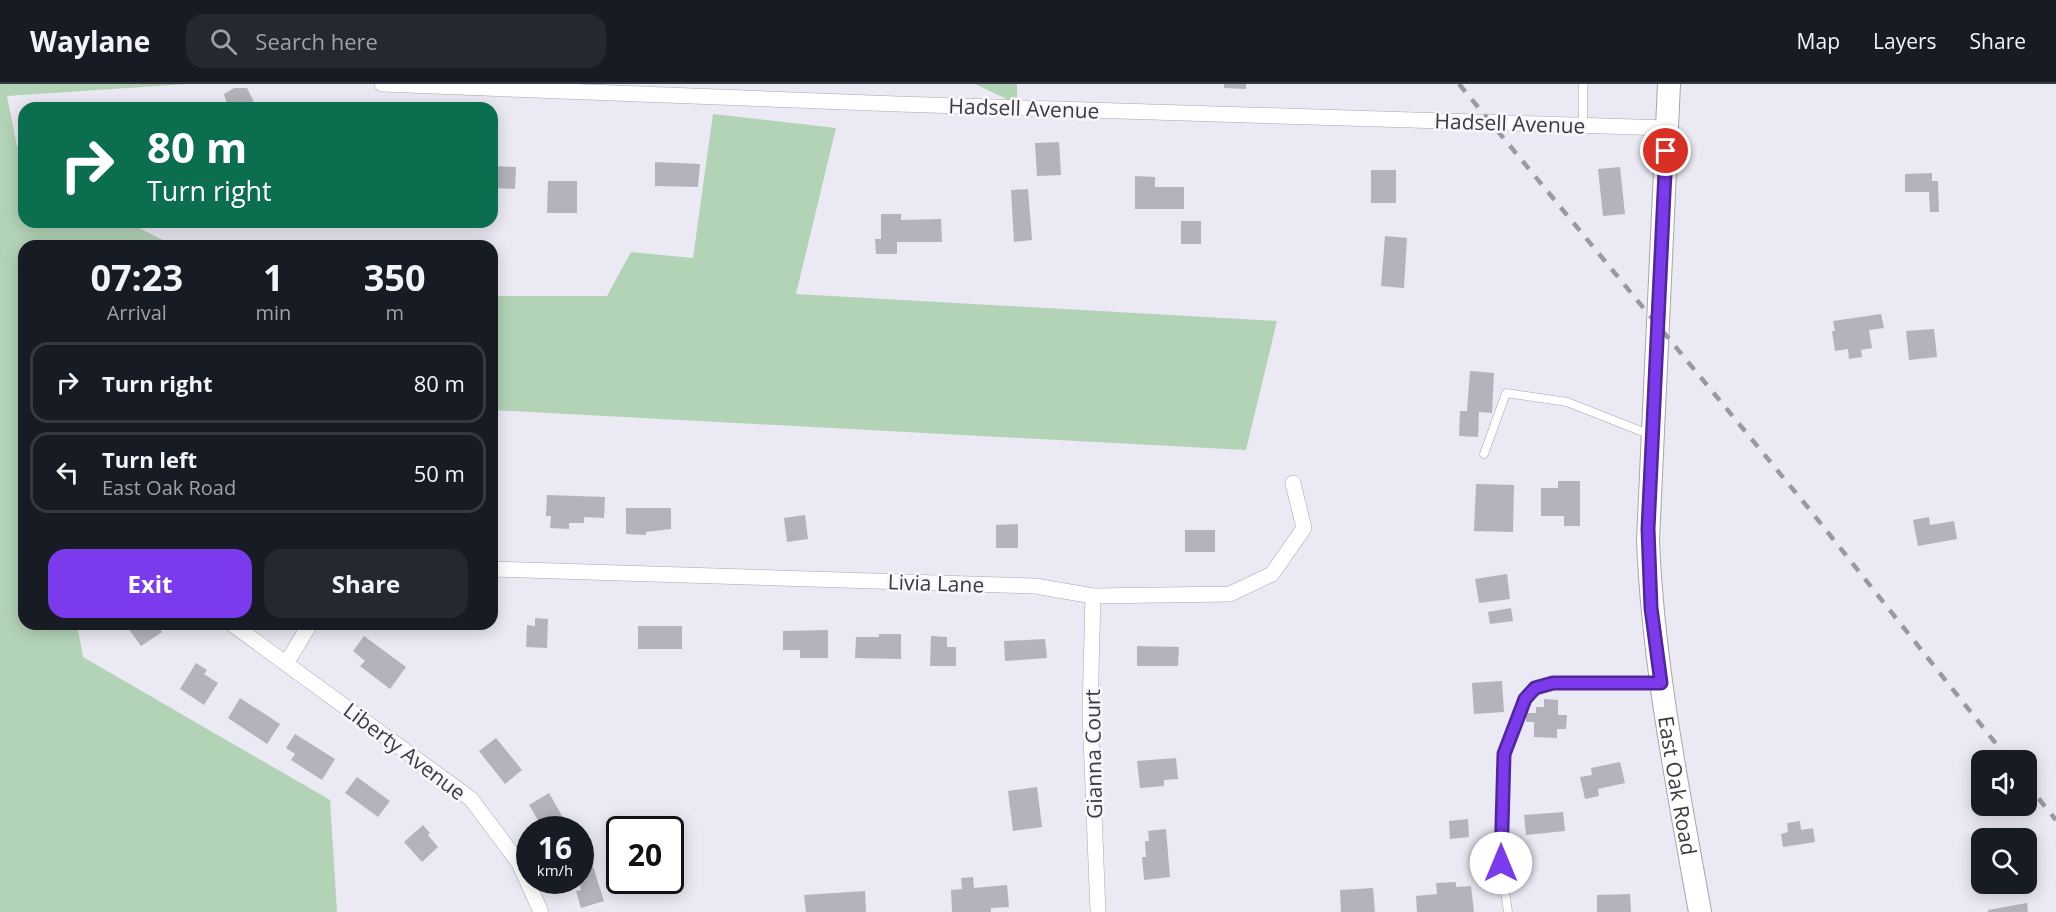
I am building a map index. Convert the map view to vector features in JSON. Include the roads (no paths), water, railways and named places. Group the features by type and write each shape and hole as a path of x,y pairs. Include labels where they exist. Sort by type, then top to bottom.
{"street":[{"name":"Hadsell Avenue","path":"382,84 1667,128"},
{"name":"East Oak Road","path":"1669,84 1648,540 1651,608 1661,683 1700,912"},
{"name":"Livia Lane","path":"498,569 1035,586 1093,596 1230,594 1272,574 1304,528 1293,483"},
{"name":"Gianna Court","path":"1093,596 1090,713 1098,912"},
{"name":"Liberty Avenue","path":"241,630 471,800 519,863 541,912"},
{"path":"286,662 306,630"}],"lane":[{"path":"1583,84 1583,126"},
{"path":"1485,454 1506,393 1567,402 1653,435"},
{"path":"1508,912 1501,863 1504,754 1525,699 1535,688 1553,683 1661,683"}],"railway":[{"path":"1459,84 1810,510 2001,750"},
{"path":"2037,797 2056,820"}]}
